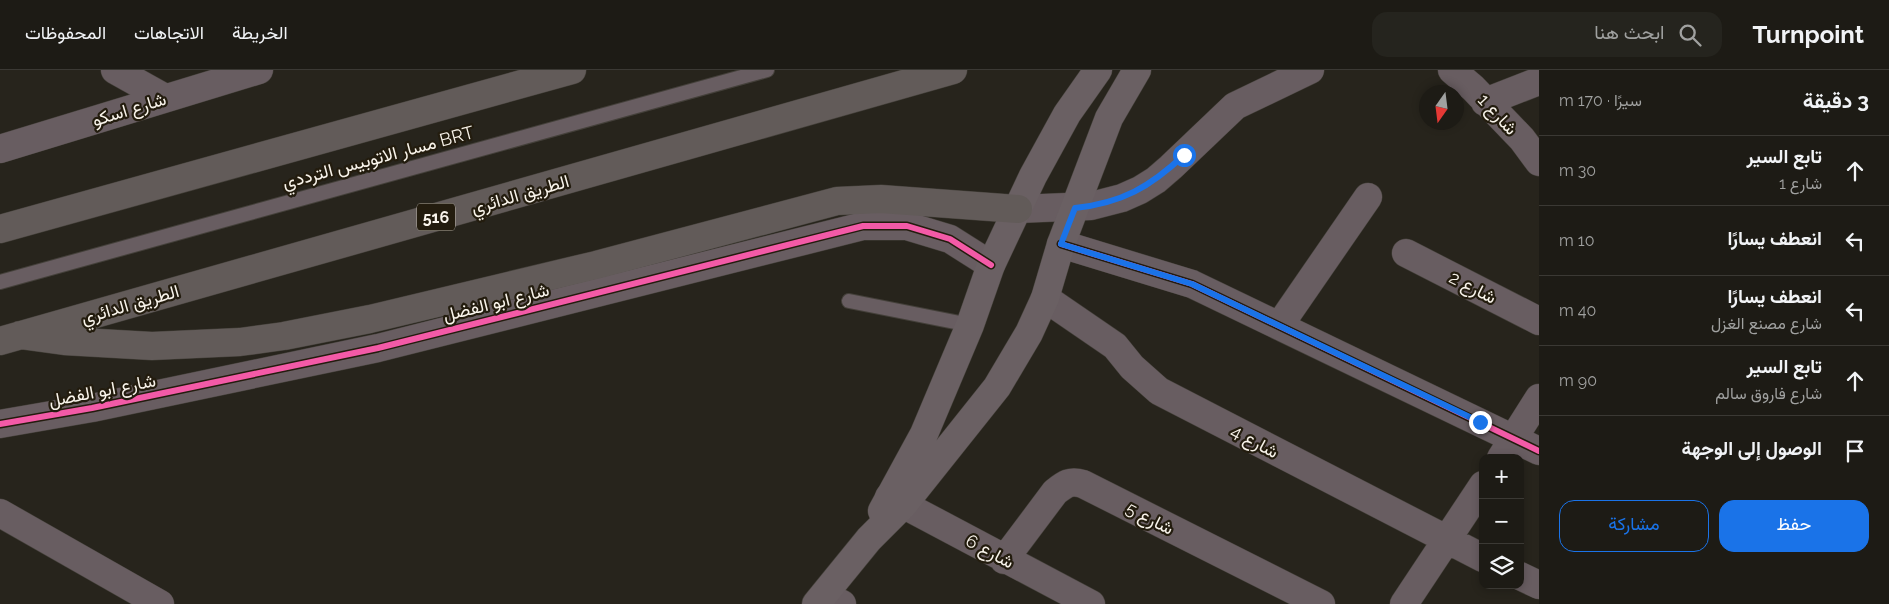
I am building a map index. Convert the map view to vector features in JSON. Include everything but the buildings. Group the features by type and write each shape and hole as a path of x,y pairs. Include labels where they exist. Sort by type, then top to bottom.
{"highway":[{"path":"0,229 542,75 572,70"},
{"name":"الطريق الدائري","path":"10,338 953,70"},
{"path":"10,338 152,346 231,342 284,336 344,325 596,266 837,201 881,199 1018,209"}],"main road":[{"path":"896,501 970,325 991,265 1033,176 1068,114 1098,70"},
{"path":"827,601 896,501 997,387 1029,333 1045,298 1061,244 1108,118 1136,70"}],"street":[{"path":"115,70 165,98"},
{"name":"شارع اسكو","path":"6,142 259,70"},
{"path":"1018,209 1075,208 1107,203 1140,190 1156,180 1171,167 1235,106 1310,70"},
{"name":"شارع 1","path":"1452,70 1473,88 1522,139 1539,162"},
{"path":"1485,102 1539,81"},
{"path":"1279,326 1368,197"},
{"name":"شارع ابو الفضل","path":"0,424 92,408 378,348 863,226 907,226 950,239 991,265"},
{"path":"1061,244 1192,284 1279,326 1507,448 1539,451"},
{"name":"شارع 2","path":"1406,253 1539,321"},
{"name":"شارع 4","path":"1045,298 1115,346 1132,367 1159,391 1446,541 1479,556"},
{"path":"1507,448 1539,398"},
{"name":"شارع 5","path":"1004,560 1055,492 1064,484 1073,481 1083,484 1321,604"},
{"path":"1404,604 1479,491"},
{"name":"شارع 6","path":"896,501 1004,560 1091,604"},
{"path":"0,513 160,604"},
{"path":"1524,578 1539,586"}],"lane":[{"name":"مسار الاتوبيس الترددي BRT","path":"0,282 767,70"},
{"path":"849,301 970,325"}],"cycle path":[{"path":"0,424 92,408 378,348 863,226 907,226 950,239 991,265"},
{"path":"1061,244 1192,284 1539,451"}],"route":[{"path":"1184,155 1156,180 1140,190 1107,203 1075,208 1061,244 1192,284 1480,422"}]}
